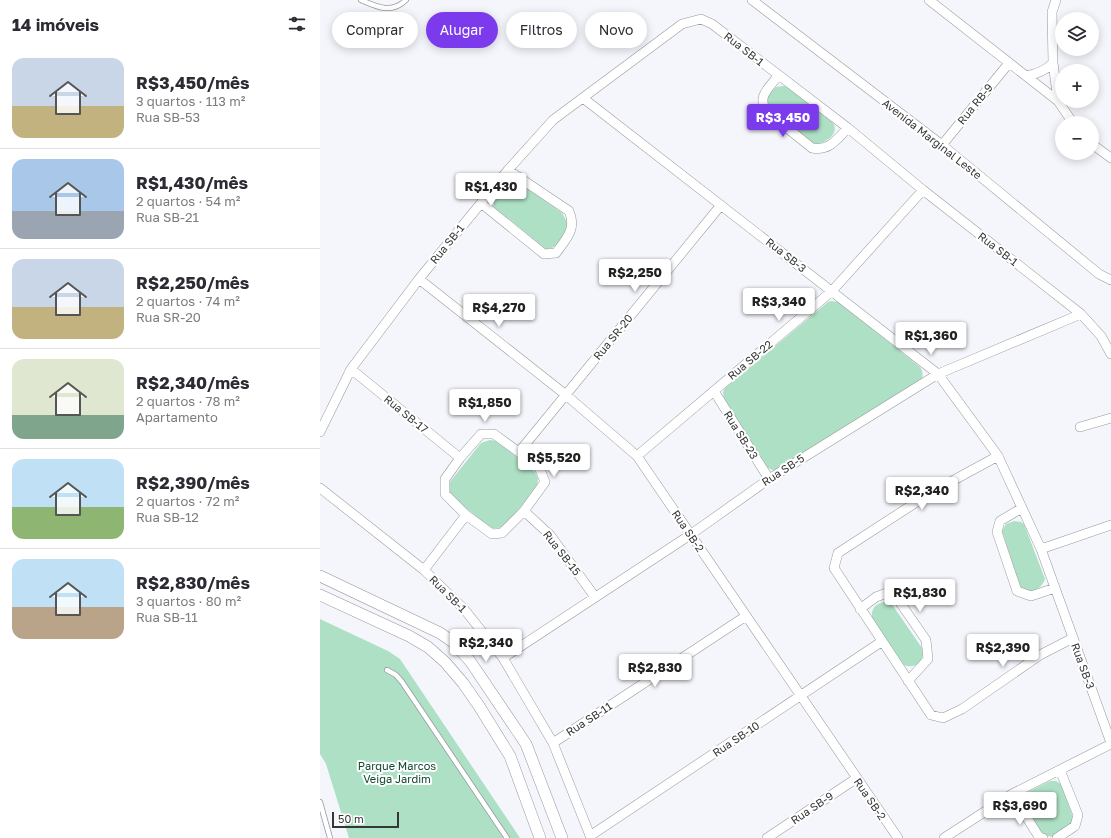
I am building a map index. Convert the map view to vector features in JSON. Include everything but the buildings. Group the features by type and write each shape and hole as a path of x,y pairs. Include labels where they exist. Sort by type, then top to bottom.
{"street":[{"name":"Avenida Marginal Leste","path":"752,0 942,145 1099,274 1111,280"},
{"path":"929,0 1055,99"},
{"path":"1055,78 1053,63 1052,12 1056,0"},
{"name":"Rua SB-1","path":"320,432 351,369 419,278 508,170 553,120 682,24 701,19 712,24 778,76 848,128 923,190 1081,314 1102,336 1111,354"},
{"name":"Rua RB-9","path":"942,145 1009,63"},
{"path":"1026,76 1036,75 1046,70 1053,63"},
{"path":"778,76 765,92 762,99 762,105 766,111 812,148 818,149 829,147 848,128"},
{"name":"Rua SB-3","path":"583,98 938,374 998,456 1041,548 1111,744"},
{"path":"1099,149 1111,158"},
{"path":"481,203 544,254 556,253 572,230 569,211 508,170"},
{"name":"Rua SB-22","path":"637,456 832,291 923,190"},
{"name":"Rua SR-20","path":"519,452 720,205"},
{"name":"Rua SB-2","path":"419,278 566,395 637,456 898,838"},
{"name":"Rua SB-5","path":"504,658 690,534 769,479 938,374 1081,314"},
{"name":"Rua SB-17","path":"351,369 460,458"},
{"name":"Rua SB-23","path":"714,391 769,479"},
{"path":"1080,426 1111,418"},
{"path":"481,434 494,434 519,452 539,467 545,482 524,511 502,533 492,534 466,515 445,494 445,479 460,458 481,434"},
{"path":"998,456 932,492 838,553 834,568 881,642 931,715 943,718 962,709 1040,656 1073,638"},
{"name":"Rua SB-1","path":"320,488 424,570 464,609 504,658 553,743 591,837"},
{"path":"1022,508 1000,521 997,532 1017,591 1031,596 1055,588"},
{"name":"Rua SB-15","path":"524,511 550,535 595,597"},
{"path":"424,570 466,515"},
{"path":"1041,548 1111,525"},
{"path":"320,576 440,633 453,642 470,660 526,744 562,838"},
{"path":"860,609 876,598 892,591 926,640 928,659 908,681"},
{"path":"320,596 409,636 428,647 445,662 471,694 510,756 540,838"},
{"name":"Rua SB-11","path":"553,743 746,616"},
{"name":"Rua SB-10","path":"591,837 881,642"},
{"path":"944,838 1012,794 1111,744"},
{"path":"1057,838 1075,826 1078,815 1060,770"},
{"name":"Rua SB-9","path":"767,838 857,778"},
{"path":"1012,794 1039,837 1043,838"}],"lane":[{"path":"361,0 384,8 395,7 406,0"},
{"path":"386,670 396,675 402,682 507,838"},
{"path":"320,802 330,838"}],"green space":[{"path":"776,87 788,87 833,123 835,131 830,138 818,144 814,144 767,108 765,97"},
{"path":"510,180 516,180 562,213 567,222 567,231 561,240 550,249 546,249 494,207 498,192"},
{"path":"831,301 838,302 920,367 922,370 922,380 775,471 768,468 724,399 724,389"},
{"path":"490,440 496,441 535,472 538,479 537,487 504,527 497,528 490,528 454,498 449,491 449,483 481,443"},
{"path":"1014,521 1024,524 1045,579 1041,586 1035,590 1028,591 1020,587 1002,531 1006,524"},
{"path":"884,602 891,603 922,648 923,656 916,665 904,665 872,618 874,607"},
{"name":"Parque Marcos Veiga Jardim","path":"320,619 388,651 400,659 520,838 349,838 326,764 320,754"},
{"path":"1050,781 1056,781 1061,784 1073,817 1073,823 1053,837 1047,836 1040,832 1023,802 1026,793"}]}
